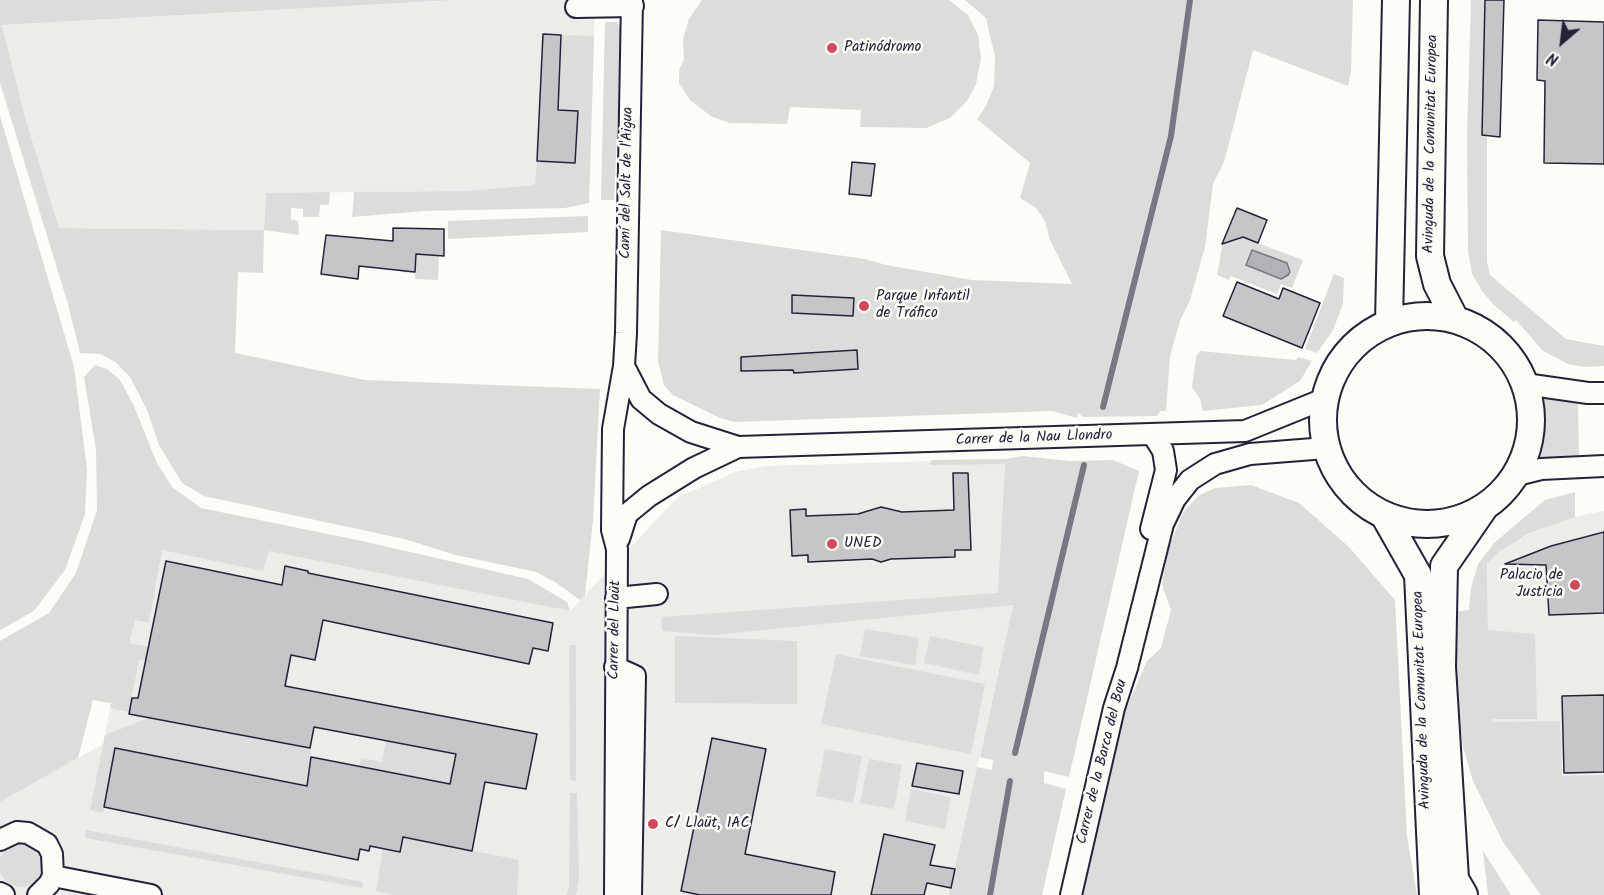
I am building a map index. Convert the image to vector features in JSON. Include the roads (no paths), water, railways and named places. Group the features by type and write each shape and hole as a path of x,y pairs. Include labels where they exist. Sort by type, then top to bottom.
{"main road":[{"path":"1389,322 1396,0"},
{"name":"Avinguda de la Comunitat Europea","path":"1434,0 1430,256 1437,284 1455,319"},
{"path":"1451,892 1442,667 1444,566 1484,508 1502,493 1516,475 1529,446 1532,414 1525,384 1509,355 1485,333 1455,319 1422,315 1389,322 1359,339 1336,366 1324,399 1322,424 1326,448 1339,476 1358,498 1384,515 1418,524 1452,521 1484,508"},
{"name":"Avinguda de la Comunitat Europea","path":"1384,515 1418,575 1451,892"}],"street":[{"path":"576,7 633,3"},
{"name":"Camí del Salt de l'Aigua","path":"624,366 633,3"},
{"name":"Carrer de la Nau Llondro","path":"624,366 641,399 659,414 691,432 738,447 1245,432 1324,399"},
{"name":"Carrer del Llaüt","path":"615,895 616,549 612,530 613,429 624,366"},
{"path":"1525,384 1588,393 1604,393"},
{"name":"Carrer de la Barca del Bou","path":"1137,629 1131,610 1166,470 1163,451 1153,435"},
{"name":"Carrer de la Nau Llondro","path":"616,549 627,514 694,468 738,447"},
{"name":"Carrer de la Barca del Bou","path":"1071,895 1114,708 1137,629 1163,524 1175,499 1190,480 1215,464 1250,454 1326,448"},
{"path":"1516,475 1541,469 1604,466"},
{"path":"616,598 657,594"},
{"path":"615,667 634,676 631,895"},
{"path":"0,840 17,832 38,837 52,854 53,876 49,884 38,895"},
{"path":"53,876 151,895"},
{"path":"0,893 4,895"}],"waterway":[{"path":"1103,407 1171,136 1190,0"},
{"path":"1015,753 1084,465"},
{"path":"990,895 1010,781"}],"place":[{"name":"Patinódromo","path":"832,48"},
{"name":"Parque Infantil de Tráfico","path":"864,306"},
{"name":"UNED","path":"832,544"},
{"name":"Palacio de Justicia","path":"1575,585"},
{"name":"C/ Llaüt, 1AC","path":"653,824"}]}
